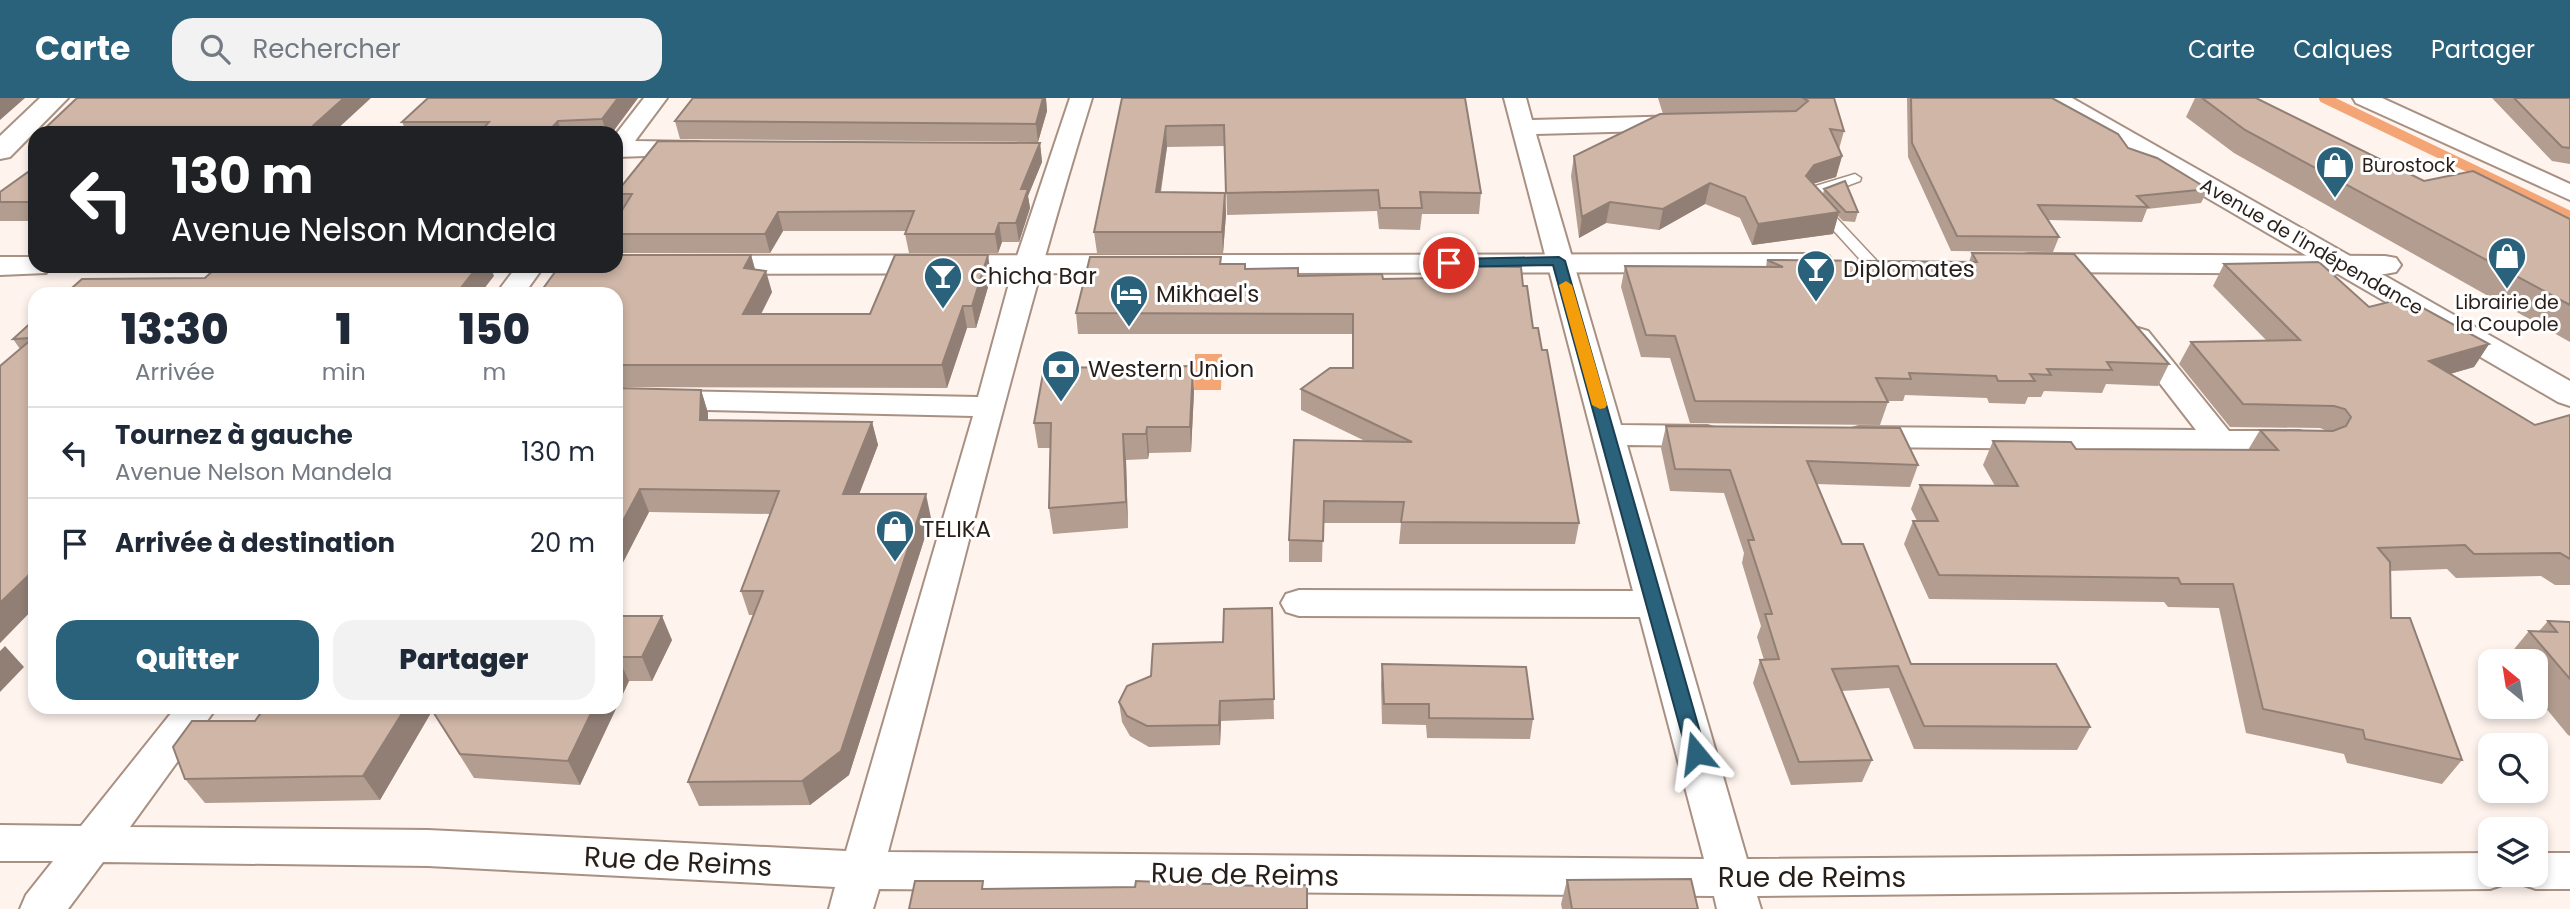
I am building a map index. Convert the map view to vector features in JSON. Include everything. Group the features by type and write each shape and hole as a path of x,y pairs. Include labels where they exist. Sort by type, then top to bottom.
{"street":[{"path":"0,151 55,98"},
{"path":"623,140 656,98"},
{"path":"856,889 991,407 1027,265 1051,152 1081,98"},
{"name":"Avenue de l'Indépendance","path":"2053,98 2570,395"},
{"name":"Avenue de l'Indépendance","path":"2088,98 2570,369"},
{"path":"2364,98 2570,193"},
{"path":"1711,123 1518,112 1735,894"},
{"path":"623,148 715,149"},
{"path":"623,265 1559,261 1884,263"},
{"path":"2073,262 2219,439"},
{"path":"2005,263 2346,267 2385,265"},
{"path":"0,266 28,266"},
{"path":"623,399 991,407"},
{"path":"1608,435 1733,436"},
{"path":"1830,437 2319,441"},
{"path":"1299,603 1655,604"},
{"path":"42,909 193,714"},
{"name":"Rue de Reims","path":"0,843 428,848 856,889 1735,894 2478,872"},
{"path":"2548,871 2570,871"}],"lane":[{"path":"1855,178 1814,191 1810,197 1884,263"}],"shaded area":[{"path":"1195,354 1222,354 1221,390 1194,390"}],"building":[{"path":"77,98 344,98 313,126 47,126"},
{"path":"428,98 618,98 602,119 558,121 553,126 485,126 489,122 402,122"},
{"path":"693,98 1043,98 1036,124 675,121"},
{"path":"1122,98 1465,98 1481,193 1420,192 1422,208 1380,208 1378,190 1226,193 1224,125 1166,126 1156,192 1225,193 1222,232 1094,232"},
{"path":"1803,98 1834,98 1844,131 1830,129 1842,156 1814,165 1806,176 1839,212 1758,224 1745,197 1710,183 1663,209 1610,202 1582,217 1574,156 1660,114 1796,111 1808,101"},
{"path":"1911,98 2052,98 2118,134 2128,148 2157,158 2208,189 2137,196 2148,207 2038,205 2059,237 1957,236 1912,143"},
{"path":"2202,98 2256,98 2424,181 2473,171 2570,219 2570,305 2245,130"},
{"path":"2514,98 2570,98 2570,148 2562,147"},
{"path":"658,141 1040,143 1021,189 1028,189 1016,223 999,223 995,234 905,234 914,211 778,212 765,234 623,234 623,209 632,194 623,194 623,184"},
{"path":"28,172 28,202 0,202 0,192"},
{"path":"1845,181 1858,212 1846,212 1824,189"},
{"path":"1972,253 2074,254 2169,364 2107,362 2112,370 2047,369 2051,375 2030,374 2035,381 1998,381 1996,376 1909,373 1911,379 1876,378 1888,402 1695,401 1675,336 1646,335 1625,266 1783,267 1767,260 1977,262"},
{"path":"623,255 751,255 744,268 766,271 743,314 870,314 895,255 988,255 972,306 963,306 942,365 623,365 623,287 544,287 554,273 623,273"},
{"path":"1090,257 1221,257 1220,264 1245,264 1245,269 1298,268 1298,276 1382,274 1383,279 1439,278 1438,266 1521,267 1523,286 1527,286 1533,328 1538,328 1542,350 1547,350 1579,523 1401,522 1404,502 1324,501 1323,541 1289,540 1294,440 1412,442 1301,389 1330,368 1353,368 1353,314 1076,313"},
{"path":"2319,262 2369,307 2405,298 2489,344 2429,361 2535,425 2570,415 2570,559 2560,553 2474,554 2465,545 2378,548 2390,562 2391,618 2410,618 2462,760 2365,739 2363,730 2263,709 2233,584 2181,584 2178,578 1939,575 1913,521 1938,521 1920,485 2018,486 1993,441 2071,442 2076,449 2278,450 2260,430 2333,431 2346,426 2351,417 2345,409 2334,406 2243,404 2191,342 2300,340 2224,264"},
{"path":"210,273 472,273 462,287 73,287 82,279 205,278"},
{"path":"28,325 28,338 13,339"},
{"path":"28,342 28,576 0,603 0,366"},
{"path":"1193,366 1190,427 1147,427 1146,434 1123,434 1126,502 1049,508 1051,423 1034,423 1044,368"},
{"path":"623,388 701,390 700,420 872,422 843,494 926,494 841,751 802,781 688,782 763,591 741,591 779,491 640,489 623,521"},
{"path":"1666,426 1900,428 1918,465 1807,461 1842,544 1863,544 1911,664 2056,664 2090,727 1924,726 1898,666 1832,669 1872,760 1799,762 1760,660 1779,659 1765,614 1772,614 1748,540 1754,540 1730,470 1675,469"},
{"path":"1272,608 1274,699 1220,701 1219,725 1147,726 1127,716 1119,702 1127,686 1151,676 1153,644 1223,642 1224,609"},
{"path":"623,616 662,616 642,657 623,657"},
{"path":"2548,621 2570,622 2570,679 2548,653 2548,649 2544,649 2529,631 2557,632"},
{"path":"1382,664 1526,667 1533,719 1429,718 1429,704 1384,704"},
{"path":"260,714 402,714 363,776 185,779 173,747 192,721 255,721"},
{"path":"434,714 591,714 568,761 460,754"},
{"path":"1691,879 1698,909 1572,909 1567,880"},
{"path":"915,881 983,881 982,889 1135,887 1136,881 1259,886 1307,885 1307,909 909,909"}],"waterway":[{"path":"2324,98 2570,216"}],"slow traffic":[{"path":"1566,285 1600,405"}],"place":[{"name":"Burostock","path":"2335,199"},
{"name":"Librairie de la Coupole","path":"2507,290"},
{"name":"Diplomates","path":"1816,303"},
{"name":"Chicha Bar","path":"943,310"},
{"name":"Mikhael's","path":"1129,328"},
{"name":"Western Union","path":"1061,403"},
{"name":"TELIKA","path":"895,563"}],"route":[{"path":"1449,263 1559,261 1696,753"}]}
